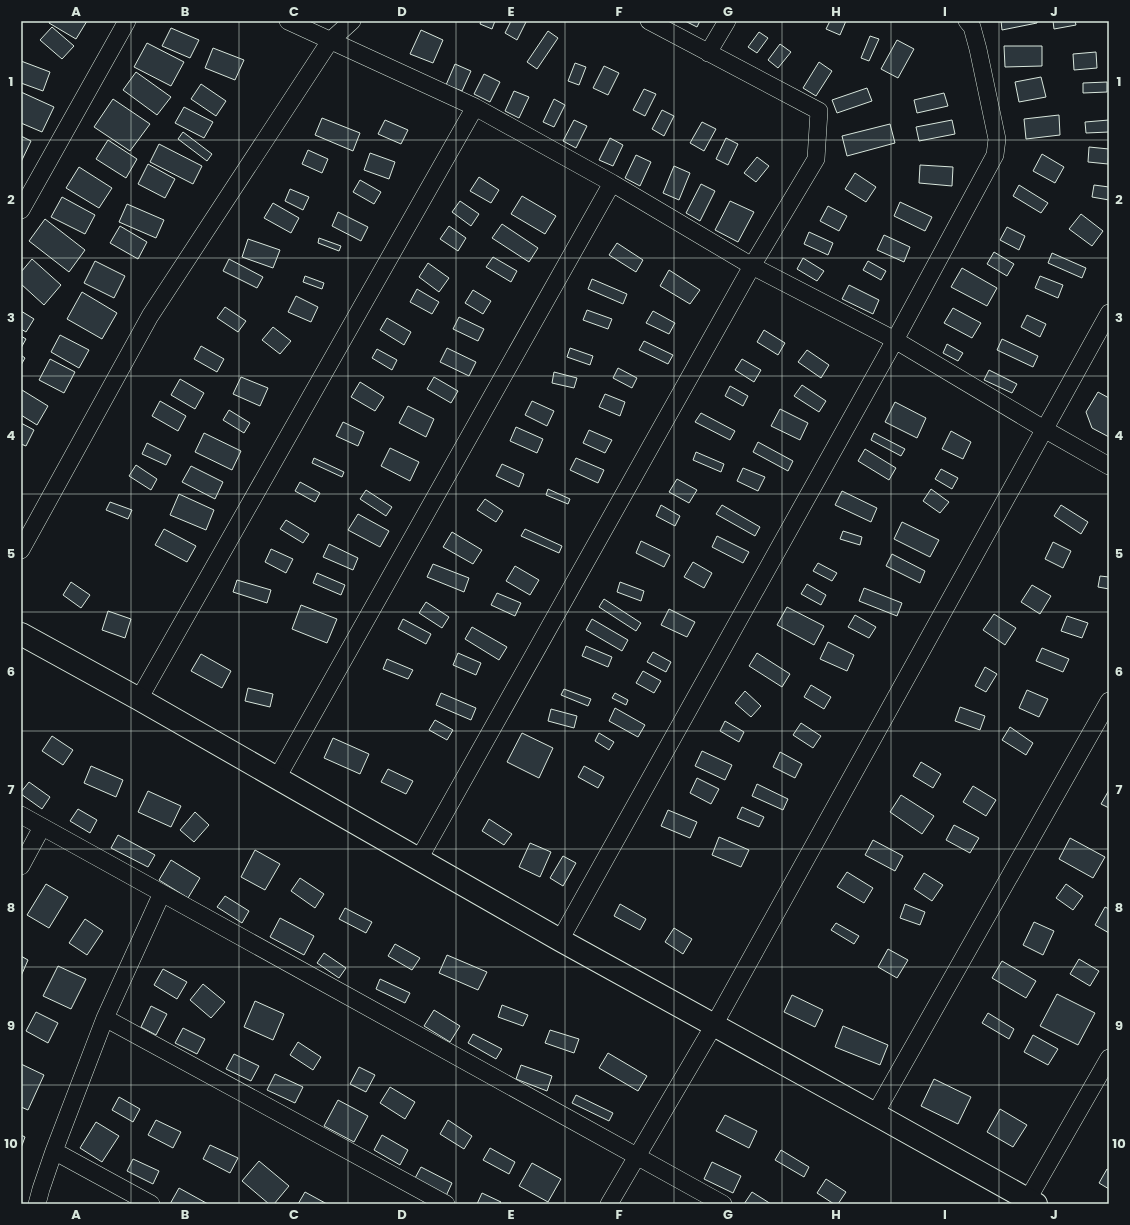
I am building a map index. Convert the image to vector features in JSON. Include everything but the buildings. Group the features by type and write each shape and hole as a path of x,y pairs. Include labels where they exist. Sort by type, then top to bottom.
{"street":[{"path":"21,210 127,21"},
{"path":"288,21 475,107 612,183 752,266 895,340 1044,430 1109,466"},
{"path":"21,550 150,316 330,41 352,21"},
{"path":"420,860 752,266 816,159 819,111 649,21"},
{"path":"708,53 727,21"},
{"path":"560,940 895,340 995,156 997,139 980,56 972,27 967,21"},
{"path":"139,699 475,107"},
{"path":"277,778 612,183"},
{"path":"609,1204 714,1025 1109,313"},
{"path":"21,634 139,699 560,940 1032,1202 1109,1058"},
{"path":"875,1114 1109,701"},
{"path":"21,815 723,1204"},
{"path":"21,866 42,827"},
{"path":"37,1204 54,1150 105,1018 162,893"},
{"path":"105,1018 446,1204"},
{"path":"54,1150 151,1204"}]}
